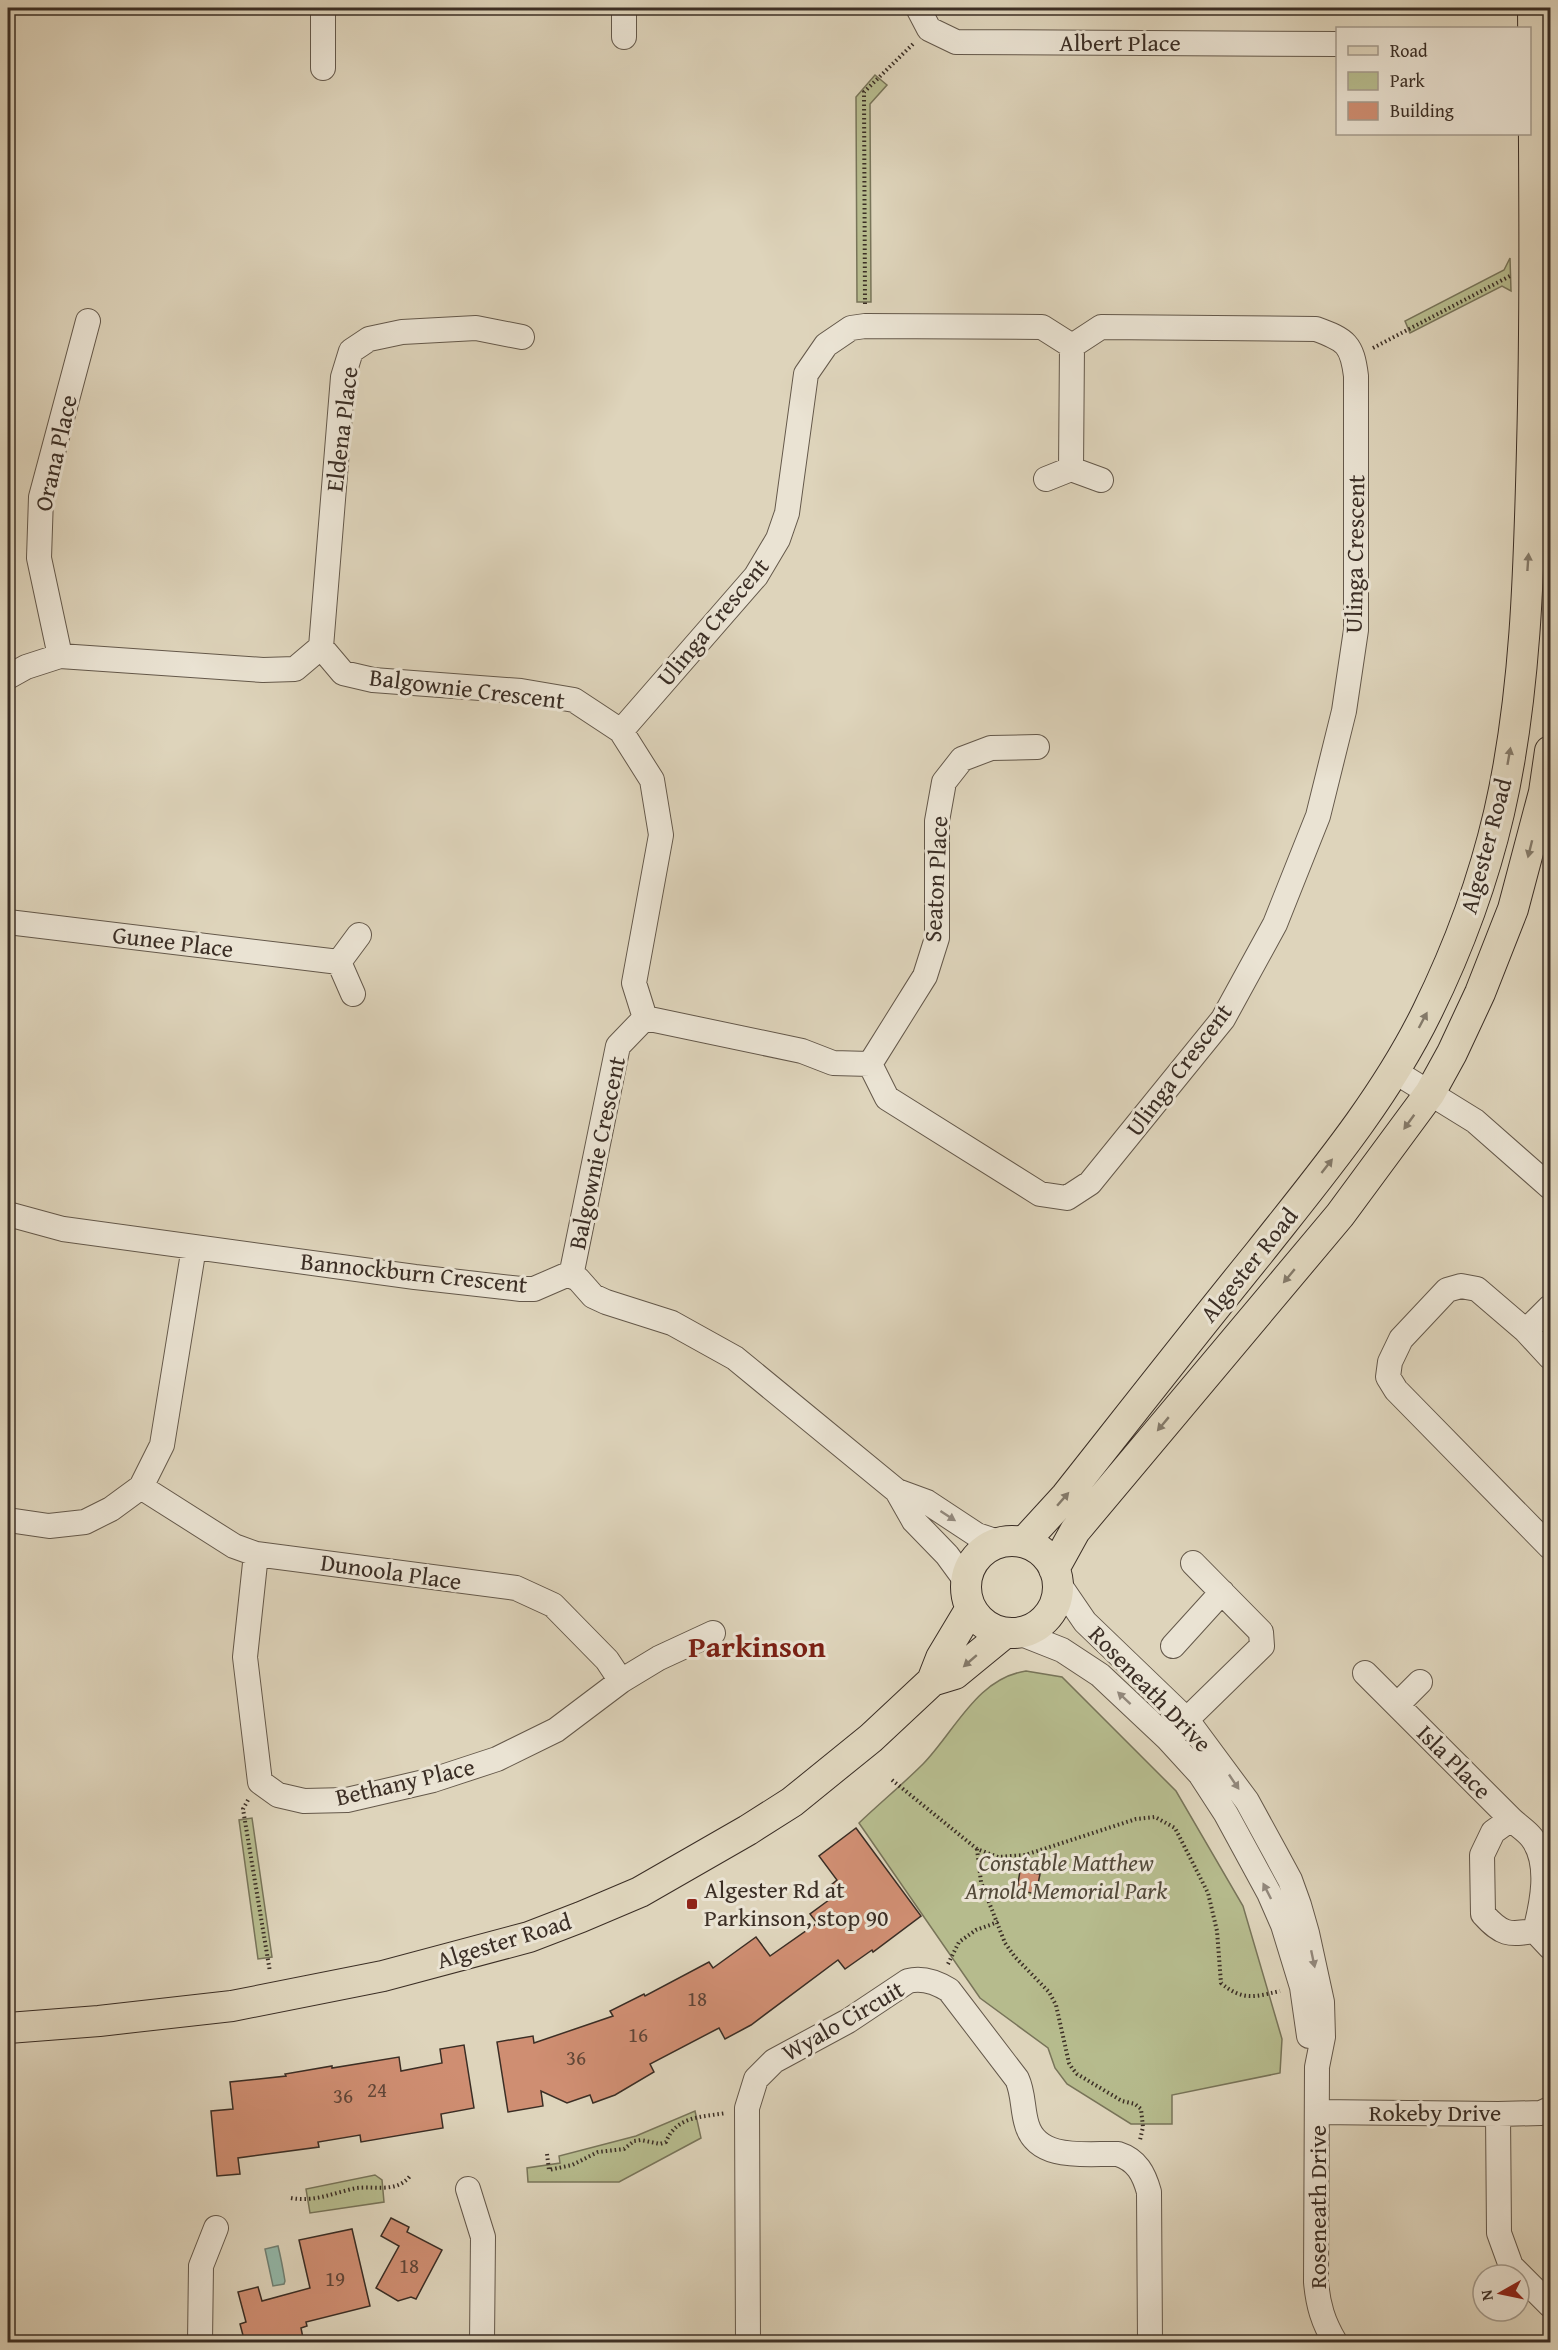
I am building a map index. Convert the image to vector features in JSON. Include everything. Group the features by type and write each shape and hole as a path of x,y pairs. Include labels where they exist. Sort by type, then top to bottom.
{"main road":[{"name":"Algester Road","path":"1011,1542 1066,1496 1335,1156 1394,1071 1426,1015 1473,904 1499,813 1513,732 1521,656 1529,536 1534,294 1533,8"},
{"name":"Algester Road","path":"1056,1575 1074,1531 1340,1215 1430,1093 1480,993 1513,909 1544,792 1551,751"},
{"path":"1011,1542 1042,1552 1056,1575 1055,1601 1045,1619 1034,1627 1012,1633 985,1624 968,1595 969,1568 977,1556 987,1548 1011,1542"},
{"name":"Algester Road","path":"932,1682 968,1595"},
{"name":"Algester Road","path":"8,2028 110,2020 232,2006 383,1976 529,1936 581,1917 640,1892 792,1802 871,1738 932,1682 955,1674 1012,1633"}],"street":[{"path":"323,8 323,68"},
{"path":"624,8 624,37"},
{"path":"918,8 929,29"},
{"name":"Albert Place","path":"929,29 956,42 1336,44"},
{"name":"Orana Place","path":"60,656 39,558 41,497 88,321"},
{"name":"Ulinga Crescent","path":"621,731 756,576 773,549 787,513 806,374 826,345 851,328 865,326 1042,327 1072,346"},
{"path":"1071,469 1072,346 1101,327 1316,329 1342,338 1354,358"},
{"name":"Eldena Place","path":"321,647 343,377 351,351 369,339 402,332 476,328 522,337"},
{"name":"Ulinga Crescent","path":"870,1064 887,1098 1040,1194 1067,1198 1090,1183 1223,1018 1275,924 1318,816 1344,711 1356,630 1356,376 1354,358"},
{"path":"1046,479 1071,469 1101,480"},
{"path":"8,677 26,667 60,656 263,670 295,669 321,647"},
{"name":"Balgownie Crescent","path":"321,647 343,673 373,680 521,691 574,700 621,731 652,780 661,835 634,983 645,1018 618,1046 571,1276"},
{"name":"Seaton Place","path":"870,1064 925,976 937,938 937,821 944,782 962,759 981,751 991,748 1037,747"},
{"name":"Gunee Place","path":"8,922 339,962"},
{"path":"353,994 339,962 359,935"},
{"path":"645,1018 801,1051 833,1063 870,1064"},
{"path":"1394,1071 1475,1121 1551,1187"},
{"name":"Bannockburn Crescent","path":"8,1214 63,1228 415,1277 534,1289 564,1276 571,1276"},
{"path":"8,1520 49,1526 85,1522 111,1509 141,1487 162,1445 194,1247"},
{"path":"571,1276 593,1296 672,1323 735,1358 897,1491 927,1502 977,1535 1011,1542"},
{"path":"1551,1357 1526,1331 1477,1289 1461,1286 1447,1290 1401,1339 1390,1362 1388,1377 1396,1390 1551,1547"},
{"path":"1526,1331 1551,1307"},
{"name":"Dunoola Place","path":"141,1487 234,1546 256,1554 516,1588 553,1605 607,1660 621,1681"},
{"path":"897,1491 914,1521 947,1555 968,1595"},
{"path":"256,1554 245,1657 260,1782"},
{"path":"1167,1738 1262,1646 1261,1632 1193,1563"},
{"name":"Roseneath Drive","path":"1056,1575 1085,1622 1187,1720 1247,1801 1290,1880 1307,1933 1322,2002 1323,2037 1317,2067"},
{"path":"1173,1646 1222,1592"},
{"name":"Bethany Place","path":"260,1782 278,1795 304,1802 347,1800 433,1780 498,1759 556,1730 621,1681 659,1658 713,1633"},
{"name":"Roseneath Drive","path":"1012,1633 1062,1650 1100,1675 1167,1738 1200,1774 1226,1814 1269,1893 1283,1925 1302,1987 1317,2067 1317,2293 1324,2323 1335,2343"},
{"name":"Isla Place","path":"1365,1673 1510,1819 1532,1837 1546,1874 1542,1904 1543,1939 1496,1928 1483,1914 1482,1855 1493,1832 1510,1819"},
{"name":"Isla Place","path":"1397,1705 1420,1682"},
{"name":"Wyalo Circuit","path":"748,2343 747,2108 756,2079 774,2061 848,2020 908,1982 916,1979 939,1983 950,1990 1017,2079 1021,2089 1026,2122 1033,2138 1049,2150 1118,2154 1131,2159"},
{"name":"Rokeby Drive","path":"1318,2112 1498,2114 1541,2113 1551,2109"},
{"path":"1498,2114 1499,2232 1511,2266 1551,2305"},
{"path":"1131,2159 1144,2175 1149,2192 1150,2343"},
{"path":"468,2189 483,2237 482,2343"},
{"path":"200,2343 201,2266 216,2228"}],"path":[{"path":"865,326 864,92 929,29"},
{"path":"1354,358 1518,271"},
{"path":"892,1780 977,1849 998,1857 1025,1855 1136,1820 1155,1817 1175,1828 1208,1893 1217,1931 1221,1983 1233,1993 1250,1996 1302,1987"},
{"path":"260,1782 243,1809 274,1997"},
{"path":"977,1849 981,1882 1005,1943 1049,1992 1056,2005 1069,2063 1077,2074 1122,2101 1135,2104 1141,2109 1143,2127 1137,2149 1131,2159"},
{"path":"939,1983 959,1942 976,1930 998,1922"},
{"path":"547,2154 549,2170 572,2165 598,2152 624,2149 634,2141 660,2144 666,2142 669,2134 682,2121 747,2108"},
{"path":"291,2198 304,2200 331,2196 355,2188 379,2189 404,2184 410,2176"}],"green space":[{"path":"875,75 887,85 870,104 871,302 857,302 856,97"},
{"path":"1510,258 1511,291 1502,286 1410,333 1405,321 1504,270"},
{"name":"Constable Matthew Arnold Memorial Park","path":"1026,1671 1062,1677 1176,1791 1243,1906 1282,2039 1280,2073 1172,2095 1172,2124 1131,2124 1067,2084 1055,2068 1048,2048 980,1998 859,1823 923,1764 980,1695 1009,1676"},
{"path":"252,1818 272,1957 258,1959 239,1820"},
{"path":"695,2111 701,2138 619,2182 528,2182 527,2168 560,2163 559,2156 636,2136"},
{"path":"375,2175 382,2180 384,2202 310,2213 306,2189"}],"shaded area":[{"path":"278,2246 285,2281 284,2284 273,2286 265,2249"}],"building":[{"path":"856,1828 921,1916 873,1952 872,1950 845,1969 838,1960 751,2025 725,2039 719,2028 650,2064 654,2072 615,2095 593,2103 590,2095 567,2103 541,2091 543,2106 508,2112 497,2042 533,2036 534,2043 613,2016 610,2011 644,1994 645,1996 709,1962 713,1968 756,1937 770,1956 817,1923 810,1914 833,1897 826,1889 837,1880 819,1856"},
{"path":"1020,1871 1040,1874 1036,1894 1017,1890"},
{"path":"464,2045 474,2108 441,2114 443,2128 361,2142 360,2135 318,2142 319,2147 238,2158 240,2174 217,2176 211,2111 233,2109 230,2082 286,2076 285,2074 399,2057 401,2071 442,2063 440,2049"},
{"path":"391,2218 409,2227 407,2232 442,2250 416,2299 411,2297 398,2301 376,2288 399,2246 381,2236"},
{"path":"352,2229 370,2306 306,2322 307,2326 301,2328 304,2343 245,2343 240,2324 246,2322 238,2292 258,2287 262,2301 310,2288 299,2240"}],"place":[{"name":"Algester Rd at Parkinson, stop 90","path":"692,1904"}],"district":[{"name":"Parkinson","path":"757,1647"}]}
